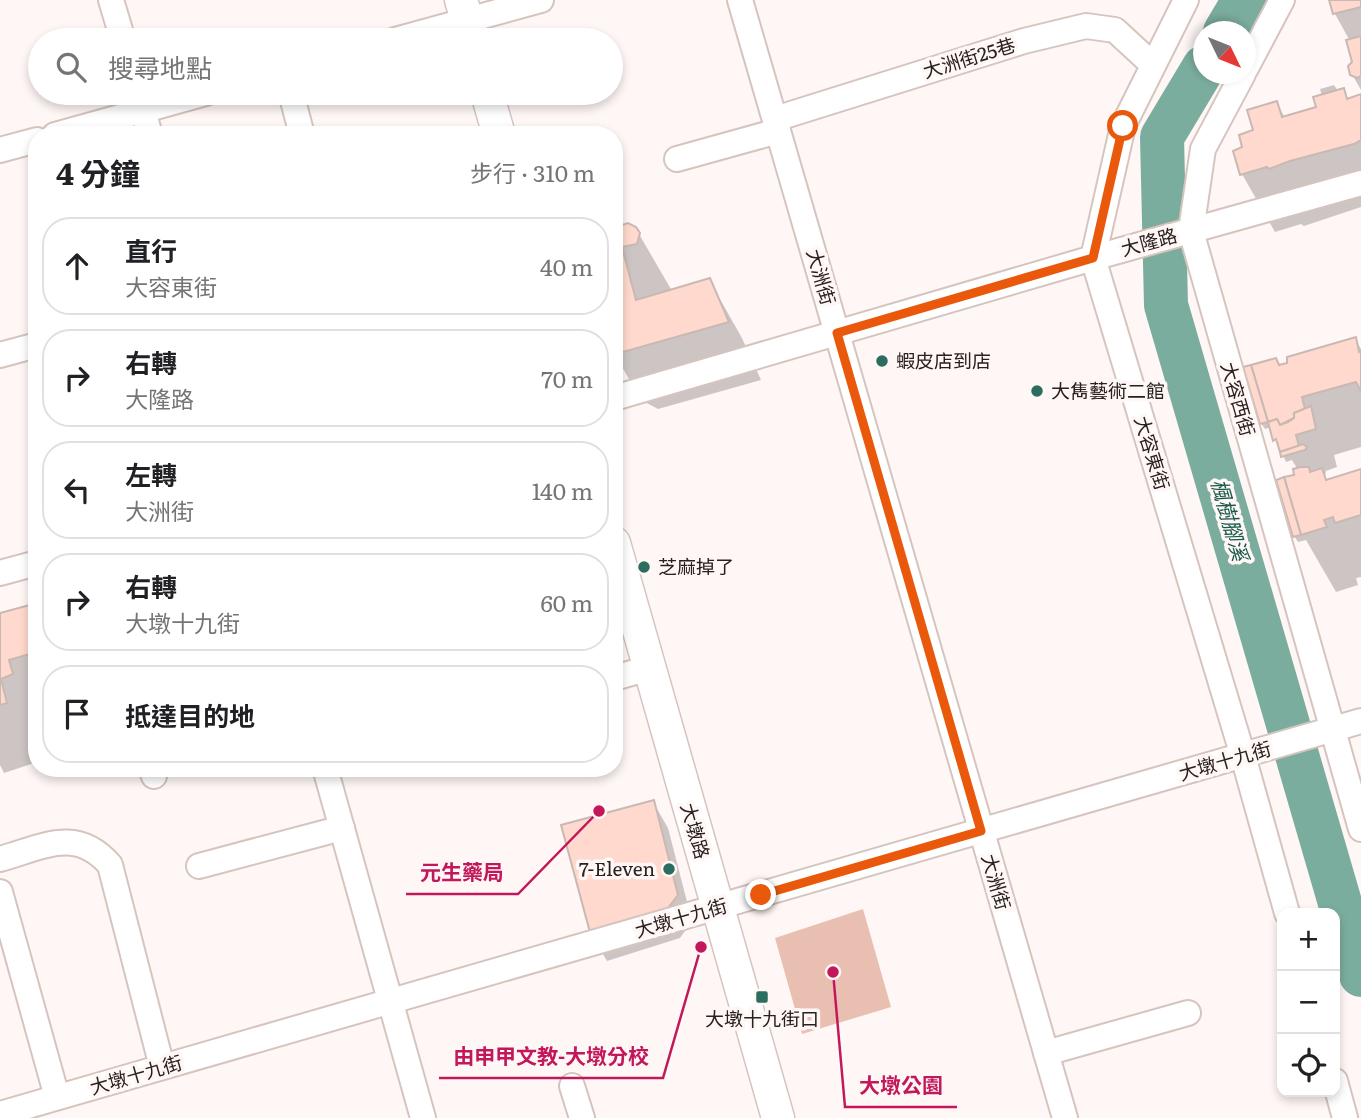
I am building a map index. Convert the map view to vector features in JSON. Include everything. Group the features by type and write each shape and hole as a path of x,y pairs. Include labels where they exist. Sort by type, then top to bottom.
{"street":[{"path":"111,0 119,28"},
{"path":"438,28 541,0"},
{"name":"大洲街","path":"740,0 1065,1118"},
{"name":"大容東街","path":"1186,0 1123,126 1093,258 1243,756 1286,908"},
{"path":"1256,48 1282,0"},
{"name":"大洲街25巷","path":"677,159 1024,41 1086,26 1115,30 1153,65"},
{"name":"大容西街","path":"1238,84 1203,149 1191,231 1332,729"},
{"path":"78,126 132,105"},
{"path":"141,105 147,126"},
{"path":"294,105 300,126"},
{"path":"490,105 496,126"},
{"path":"0,150 28,142"},
{"name":"大隆路","path":"623,394 1361,183"},
{"path":"0,355 28,347"},
{"path":"0,573 28,565"},
{"name":"大墩路","path":"623,575 778,1118"},
{"path":"623,675 649,668"},
{"name":"大墩十九街","path":"0,1114 1361,721"},
{"path":"1332,729 1361,829"},
{"path":"328,777 423,1118"},
{"path":"200,866 342,828"},
{"path":"0,859 62,842 83,843 98,851 110,865 162,1067"},
{"path":"0,892 57,1097"},
{"path":"1046,1053 1188,1013"},
{"path":"572,1086 582,1118"},
{"path":"1339,1097 1345,1118"}],"shaded area":[{"path":"863,909 891,1007 802,1034 775,938"}],"building":[{"path":"1329,0 1361,0 1361,7 1333,14"},
{"path":"1361,36 1361,76 1357,78 1350,75 1348,66 1352,62 1346,40"},
{"path":"1344,88 1347,99 1361,94 1361,140 1269,169 1267,167 1240,175 1233,151 1242,147 1239,135 1253,130 1247,110 1277,101 1282,117 1316,107 1313,97"},
{"path":"628,223 636,227 640,233 637,244 623,247 623,225"},
{"path":"623,251 636,300 710,278 729,322 623,352"},
{"path":"1356,337 1359,352 1361,351 1361,391 1356,382 1302,397 1305,409 1294,413 1294,418 1280,425 1277,419 1268,422 1251,365 1276,358 1279,365 1287,363 1287,357"},
{"path":"1251,365 1268,422 1260,424 1243,367"},
{"path":"1311,406 1316,429 1296,435 1299,446 1280,452 1276,439 1273,441 1268,422 1277,419 1280,425 1294,418 1294,413"},
{"path":"1303,444 1307,447 1305,450 1281,457 1280,452"},
{"path":"1309,467 1310,472 1322,468 1326,480 1361,469 1361,515 1335,523 1333,517 1324,520 1327,527 1301,535 1284,477 1294,475 1293,469"},
{"path":"1284,477 1301,535 1293,537 1276,480"},
{"path":"28,605 28,655 9,660 13,674 1,679 7,703 0,705 0,613"},
{"path":"654,800 678,895 665,912 591,936 561,825"}],"waterway":[{"name":"楓樹腳溪","path":"1232,21 1244,0"},
{"name":"楓樹腳溪","path":"1194,84 1162,137 1166,305 1361,975"}],"place":[{"name":"蝦皮店到店","path":"882,361"},
{"name":"大雋藝術二館","path":"1037,391"},
{"name":"芝麻掉了","path":"644,567"},
{"name":"元生藥局","path":"599,811"},
{"name":"7-Eleven","path":"669,869"},
{"name":"由申甲文教-大墩分校","path":"701,947"},
{"name":"大墩公園","path":"833,972"},
{"name":"大墩十九街口","path":"762,997"}],"route":[{"path":"761,895 981,831 837,333 1093,258 1123,126"}]}
